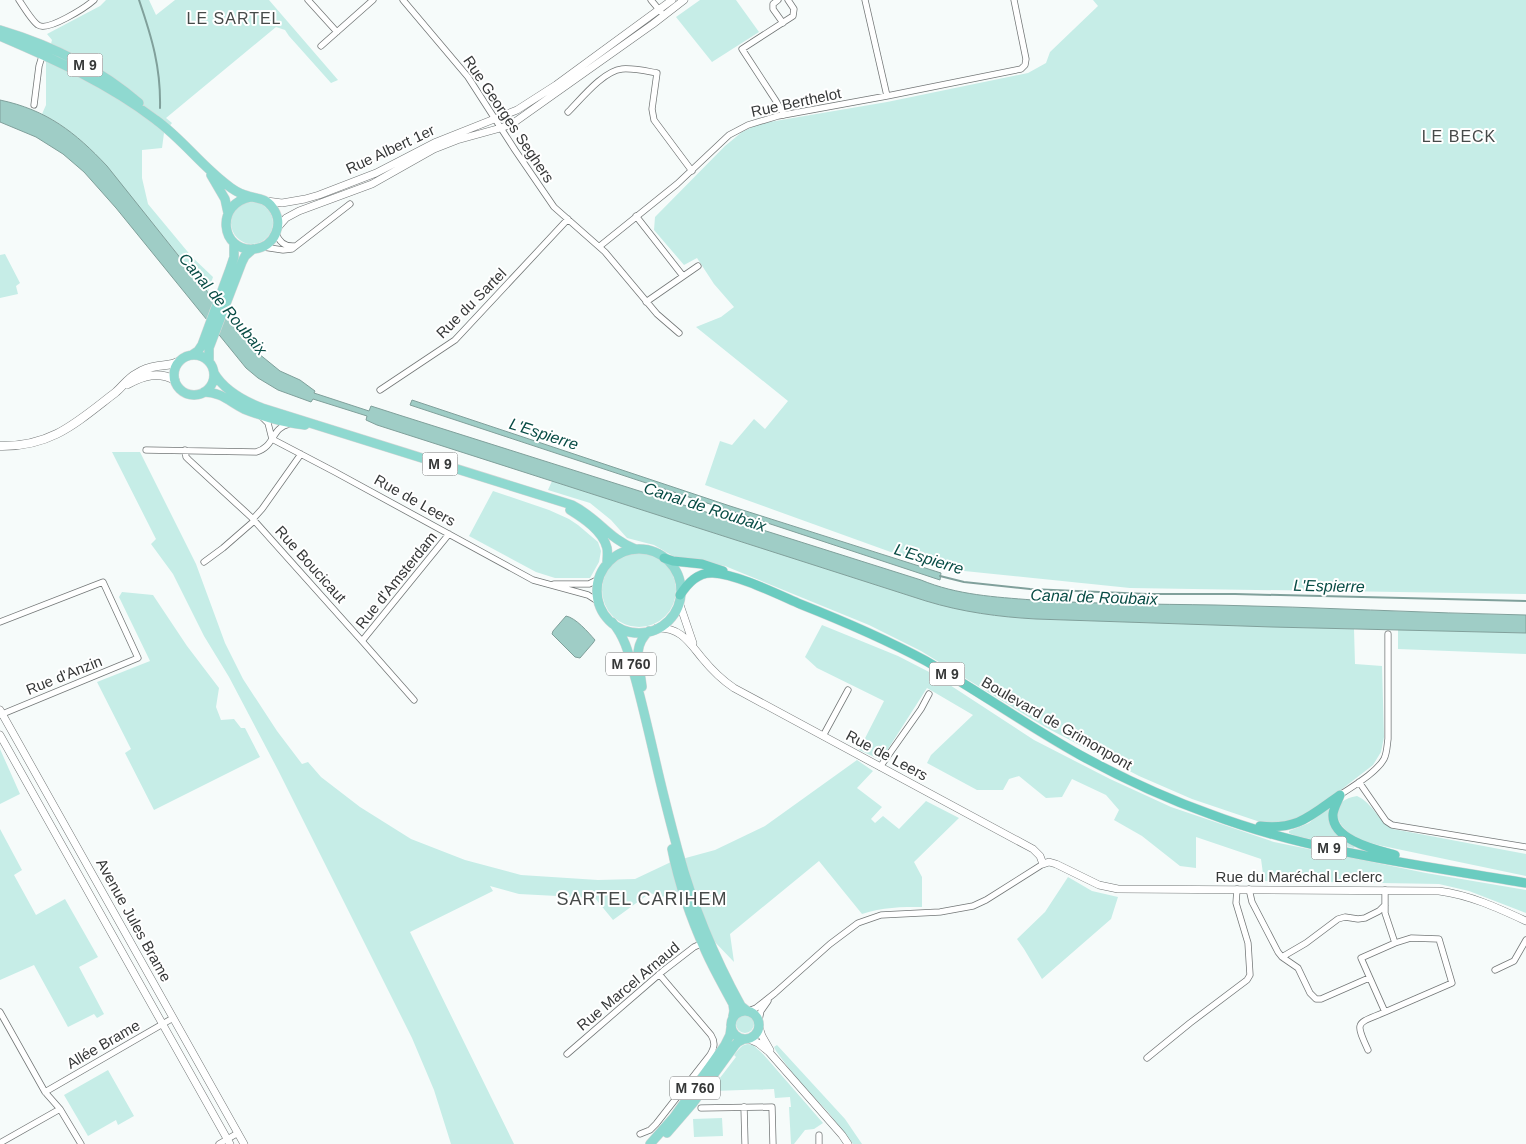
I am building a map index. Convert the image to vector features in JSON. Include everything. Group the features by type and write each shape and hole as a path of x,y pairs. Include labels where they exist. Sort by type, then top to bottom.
{"highway":[{"name":"Boulevard de Grimonpont","path":"664,558 673,561 693,562 715,568 857,627 938,668 1069,749 1139,785 1238,824"},
{"name":"Boulevard de Grimonpont","path":"680,598 694,578 708,573 720,574 746,582"},
{"path":"1238,824 1270,828 1290,826 1303,820 1340,795"},
{"path":"1340,795 1334,809 1334,819 1338,827 1352,840 1370,848 1404,858 1436,864 1450,870"},
{"name":"M 9","path":"1238,824 1318,846 1526,883"}],"main road":[{"name":"M 9","path":"0,30 44,50 140,108 178,138 204,166 232,189 250,197"},
{"name":"M 9","path":"0,36 44,50"},
{"name":"M 9","path":"204,166 223,195 228,214"},
{"path":"205,346 214,372 213,383 204,392 196,395 185,393 178,388 174,371 184,357 192,355 205,346 234,270 245,256 253,250 270,243 277,230 278,220 275,211 266,201 250,197 235,203 228,214 226,229 234,243 243,248 253,250"},
{"path":"234,243 234,270"},
{"path":"192,355 200,356 209,361"},
{"path":"0,446 21,445 50,438 66,430 84,417 122,387 131,376 152,367 174,364 180,361"},
{"name":"M 9","path":"214,372 224,385 251,403 567,503 595,520 618,541 635,549"},
{"path":"122,387 152,375 163,375 175,380"},
{"name":"M 9","path":"204,392 218,394 254,413 290,424 315,426 342,433"},
{"name":"M 9","path":"538,495 577,515 595,529 606,545 607,564"},
{"path":"635,549 649,550 664,558 674,568 678,576 680,598 671,617 653,629 641,632 629,631 618,627 603,612 599,602 597,588 599,579 607,564 618,555 635,549"},
{"name":"M 760","path":"612,622 625,641 644,709 678,874 688,906 733,1004 734,1016"},
{"name":"M 760","path":"644,709 638,651 640,642 653,629"},
{"name":"M 760","path":"705,942 741,1006 747,1011"},
{"path":"747,1011 754,1013 759,1023 757,1033 747,1039 736,1036 731,1028 731,1021 739,1012 747,1011"},
{"name":"M 760","path":"650,1144 678,1112 720,1052 729,1039 731,1028"},
{"name":"M 760","path":"657,1144 693,1103 735,1045 747,1039"}],"street":[{"path":"19,0 37,24 44,26 75,13 94,0"},
{"path":"309,0 337,32"},
{"path":"321,46 373,0"},
{"name":"Rue Georges Seghers","path":"404,0 465,73 549,201 600,246 662,320 679,333"},
{"path":"651,0 664,16"},
{"name":"Rue Albert 1er","path":"266,201 282,203 319,195 376,174 434,143 517,110 538,97 672,0"},
{"name":"Rue Albert 1er","path":"277,230 286,218 299,211 378,181 443,145 501,128 517,120 684,0"},
{"path":"778,0 773,4 772,9 783,23"},
{"path":"784,115 742,49 793,16 794,9 788,0"},
{"path":"865,0 887,96"},
{"name":"Rue Berthelot","path":"600,246 692,171 725,139 755,122 1021,69 1026,65 1026,62 1014,0"},
{"path":"34,105 39,66 44,50"},
{"path":"568,112 602,79 615,71 626,69 657,73 652,109 654,120 692,171"},
{"path":"262,247 286,250 297,245 350,204"},
{"path":"636,216 684,276"},
{"name":"Rue du Sartel","path":"380,390 445,348 461,335 568,219"},
{"path":"277,230 278,239 285,245 297,245"},
{"path":"646,302 698,266"},
{"path":"254,413 266,420 271,430 272,439"},
{"path":"146,450 256,452 266,448 282,426 290,424"},
{"name":"Rue de Leers","path":"272,439 533,580 590,596 599,602"},
{"name":"Rue Boucicaut","path":"185,450 186,457 254,520 414,700"},
{"path":"204,562 223,548 254,520 301,454"},
{"name":"Rue d'Amsterdam","path":"362,641 449,534"},
{"name":"Rue de Leers","path":"545,584 586,585 599,579"},
{"name":"Rue d'Anzin","path":"0,622 104,582 138,658 1,713"},
{"name":"Rue de Leers","path":"680,598 684,619 696,650"},
{"name":"Rue de Leers","path":"653,629 668,628 678,632 687,639 707,664 728,684 1033,849 1039,854 1044,864"},
{"path":"1340,795 1359,782 1384,759 1387,747 1388,634"},
{"path":"823,736 848,690"},
{"path":"880,767 921,709 929,694"},
{"name":"Avenue Jules Brame","path":"1,713 244,1144"},
{"name":"Avenue Jules Brame","path":"0,735 229,1142"},
{"path":"1359,782 1386,821 1392,825 1526,847"},
{"name":"Rue du Maréchal Leclerc","path":"1044,864 1049,862 1056,864 1099,885 1111,888 1385,890 1457,894 1490,904 1526,921"},
{"path":"747,1011 756,1008 775,993 835,939 865,920 888,914 946,911 973,906 1020,880 1044,864"},
{"path":"1147,1058 1247,980 1250,975 1248,943 1236,903 1238,889"},
{"path":"1248,889 1252,902 1278,952 1298,968 1310,994 1316,999 1321,999 1369,978"},
{"path":"1385,890 1386,916 1396,943"},
{"path":"98,909 108,904"},
{"path":"1282,956 1306,943 1338,919 1358,920 1365,918 1379,911 1385,904"},
{"path":"1368,1050 1359,1031 1360,1024 1452,983 1439,939 1411,938 1361,958 1385,1012"},
{"path":"1494,970 1514,961 1526,940"},
{"name":"Rue Marcel Arnaud","path":"567,1054 659,974 690,949 705,942"},
{"path":"640,1134 650,1130 665,1113 714,1048 711,1035 659,974"},
{"path":"775,993 761,1011 759,1023 762,1036 777,1061"},
{"path":"0,1012 45,1092 60,1109 81,1144"},
{"name":"Allée Brame","path":"45,1092 173,1018"},
{"path":"747,1039 758,1043 777,1061 848,1144"},
{"path":"744,1107 745,1144"},
{"path":"701,1108 772,1107 773,1144"},
{"path":"0,1143 60,1109"},
{"path":"219,1144 229,1142 238,1133"},
{"path":"818,1135 819,1144"}],"shaded area":[{"path":"106,0 149,0 156,15 175,0 269,0 338,80 331,83 285,30 276,27 166,118 172,123 164,133 162,148 142,150 142,178 148,204 192,257 213,277 208,292 90,150 68,130 42,114 46,105 46,61 52,40 47,34 100,6"},
{"path":"700,0 736,0 759,32 712,62 676,17"},
{"path":"1093,0 1526,0 1526,594 1130,588 935,568 705,485 720,441 732,445 754,419 765,429 788,401 696,327 721,317 734,307 714,284 697,258 684,265 654,230 655,217 725,146 742,132 758,124 887,102 1028,73 1046,63 1050,52 1098,6"},
{"path":"0,100 17,104 46,116 83,143 107,166 253,349 280,371 300,380 315,391 314,393 369,411 371,406 962,592 1005,598 1078,602 1526,615 1526,633 1036,619 967,611 926,601 377,425 366,420 367,416 313,399 311,402 278,390 246,368 116,208 84,172 63,154 36,137 0,122"},
{"path":"252,202 267,208 273,223 267,238 252,244 237,238 231,223 237,208"},
{"path":"5,254 20,283 16,286 18,294 0,298 0,255"},
{"path":"412,400 730,506 941,573 940,580 410,405"},
{"path":"112,452 140,452 196,564 225,643 243,679 277,731 302,764 308,762 321,777 360,807 411,839 465,860 521,875 598,880 635,879 671,862 678,892 662,897 650,893 613,920 595,898 519,894 490,886 493,891 410,932 514,1144 451,1144 434,1090 412,1038 278,770 229,677 204,636 173,574 151,544 156,539"},
{"path":"552,481 926,601 967,611 1036,619 1354,629 1355,664 1382,666 1384,737 1381,752 1373,765 1324,803 1301,818 1285,824 1266,824 1192,799 1139,776 1045,727 921,651 869,625 725,566 678,559 654,545 627,538 611,520 590,503 548,490"},
{"path":"493,491 549,510 569,519 598,542 601,551 599,562 590,578 555,578 536,572 469,536"},
{"path":"639,553 653,556 665,564 673,576 676,590 673,604 665,616 653,624 639,627 625,624 613,616 605,604 602,590 605,576 613,564 625,556"},
{"path":"122,592 153,595 187,646 219,688 216,707 221,720 234,719 241,728 245,728 260,757 154,810 125,753 131,749 97,682 150,661 119,597"},
{"path":"566,616 578,622 595,640 580,658 575,657 552,634"},
{"path":"822,625 898,656 933,674 1034,740 1110,779 1171,807 1274,842 1426,873 1526,890 1526,913 1469,891 1439,884 1264,881 1261,859 1196,837 1196,868 1180,866 1142,836 1114,820 1119,810 1106,795 1072,779 1062,797 1046,798 1019,776 1009,779 1003,790 977,790 927,763 931,755 973,715 927,688 881,760 859,750 884,701 817,668 805,657"},
{"path":"1398,630 1526,633 1526,654 1398,649"},
{"path":"0,749 20,794 0,804"},
{"path":"857,760 873,771 857,788 882,807 871,819 875,823 883,816 899,829 926,801 959,818 914,862 922,877 922,907 900,907 862,914 819,861 730,934 734,962 711,938 682,859 715,850 765,826"},
{"path":"1357,796 1363,799 1393,829 1526,854 1526,876 1378,845 1359,838 1343,827 1337,815 1340,805 1344,801"},
{"path":"1327,808 1331,809 1330,819 1355,846 1354,848 1289,833 1289,831 1309,823"},
{"path":"0,829 22,870 14,875 36,915 65,899 98,957 79,967 104,1014 97,1018 94,1014 68,1027 34,965 0,980"},
{"path":"1068,877 1092,891 1118,897 1111,919 1042,979 1017,939 1045,912"},
{"path":"745,1015 751,1018 754,1024 751,1030 745,1033 739,1030 736,1024 739,1018"},
{"path":"753,1045 763,1054 823,1123 814,1129 805,1130 794,1144 791,1144 790,1097 775,1098 774,1089 713,1091 713,1087 736,1057 734,1055 742,1046"},
{"path":"777,1045 845,1119 862,1144 853,1144 828,1112 796,1078 776,1051 774,1047"},
{"path":"108,1070 134,1116 118,1125 116,1120 88,1136 64,1095"},
{"path":"722,1118 723,1136 694,1137 693,1119"}],"waterway":[{"path":"139,0 155,53 159,80 160,108"},
{"name":"L'Espierre","path":"940,576 964,582 1030,589 1147,594 1235,594 1526,601"}],"district":[{"name":"LE SARTEL","path":"234,18"},
{"name":"LE BECK","path":"1459,136"},
{"name":"SARTEL CARIHEM","path":"642,899"}],"water label":[{"name":"Canal de Roubaix","path":"223,304"},
{"name":"Canal de Roubaix","path":"705,507"},
{"name":"Canal de Roubaix","path":"1094,597"}]}
